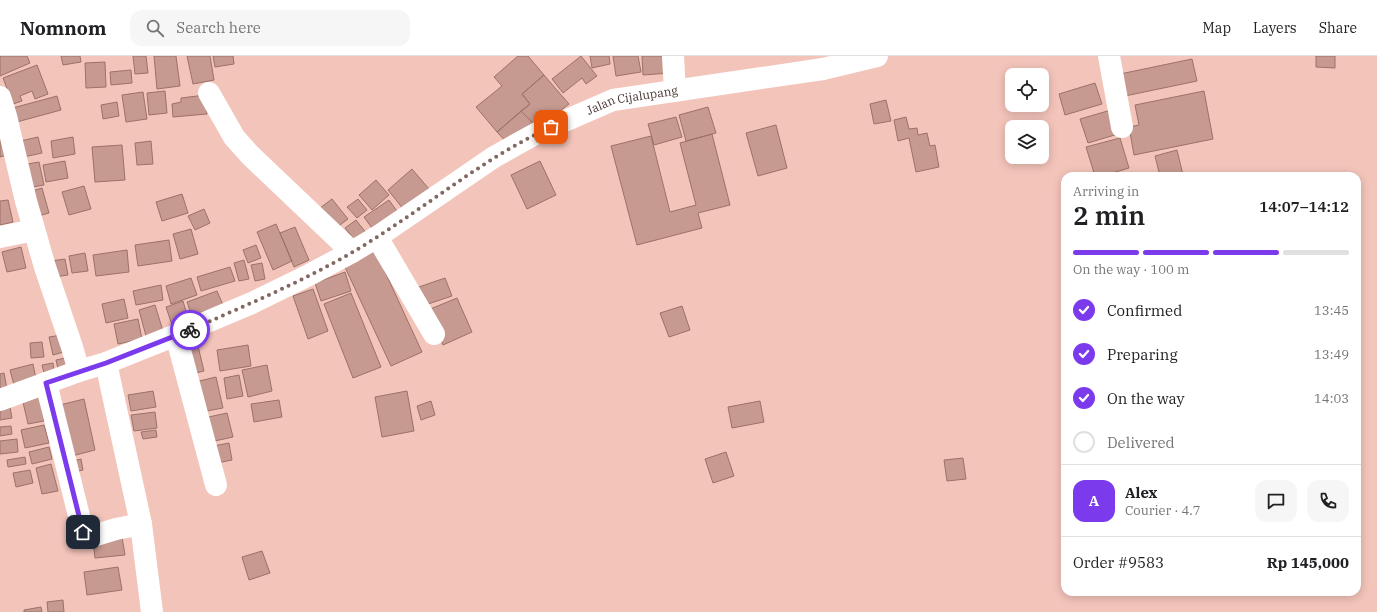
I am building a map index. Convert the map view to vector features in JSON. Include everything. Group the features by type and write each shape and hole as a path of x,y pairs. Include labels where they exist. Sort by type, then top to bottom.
{"street":[{"path":"672,56 675,91"},
{"name":"Jalan Cijalupang","path":"0,400 79,371 106,363 252,303 352,252 377,237 494,157 537,133 612,100 823,70 876,56"},
{"path":"1109,56 1122,127"},
{"path":"209,93 234,136 250,155 352,252"},
{"path":"2,110 45,268 70,339 79,371"},
{"path":"0,236 34,230"},
{"path":"377,237 434,334"},
{"path":"176,335 216,484"},
{"path":"106,363 141,524 152,612"},
{"path":"46,383 83,532 88,536 93,536 116,529 141,524"}],"building":[{"path":"0,56 27,56 30,63 0,76"},
{"path":"61,56 80,56 81,62 63,65"},
{"path":"133,56 146,56 148,73 135,74"},
{"path":"154,56 176,56 180,86 157,89"},
{"path":"187,56 210,56 214,80 193,84"},
{"path":"213,56 233,56 234,64 215,67"},
{"path":"518,56 528,56 544,75 522,94 530,104 497,132 476,107 502,86 494,77"},
{"path":"581,56 597,76 586,84 582,78 563,93 552,79"},
{"path":"590,56 609,56 610,64 592,68"},
{"path":"613,56 638,56 641,72 616,76"},
{"path":"642,56 668,56 670,73 643,75"},
{"path":"1316,56 1335,56 1335,68 1316,67"},
{"path":"1192,59 1197,81 1125,96 1120,74"},
{"path":"105,62 106,87 86,88 85,63"},
{"path":"37,65 48,94 35,99 32,91 20,96 22,101 13,104 3,78"},
{"path":"131,70 132,83 111,85 110,72"},
{"path":"544,75 569,104 538,128 521,111 530,104 522,94"},
{"path":"1095,83 1102,104 1065,115 1059,94"},
{"path":"165,91 167,113 149,115 147,93"},
{"path":"1204,91 1213,139 1134,155 1129,127 1139,125 1135,105"},
{"path":"143,92 147,119 126,122 122,95"},
{"path":"205,95 207,114 173,117 172,104 181,102 181,98"},
{"path":"57,96 61,110 13,123 9,109"},
{"path":"886,100 891,121 874,124 870,104"},
{"path":"117,102 119,116 103,119 101,105"},
{"path":"708,107 716,133 686,141 679,115"},
{"path":"1111,110 1118,134 1088,143 1080,119"},
{"path":"521,111 538,128 509,145 497,132"},
{"path":"676,117 682,137 654,145 648,124"},
{"path":"906,117 909,129 917,128 918,135 927,133 930,146 935,145 939,167 916,172 909,138 898,141 894,120"},
{"path":"776,125 787,168 758,176 746,133"},
{"path":"712,134 730,205 698,213 702,228 637,245 611,146 651,136 670,212 696,205 680,143"},
{"path":"0,137 11,154 0,157"},
{"path":"38,137 42,153 19,158 16,142"},
{"path":"73,137 75,154 53,158 51,141"},
{"path":"1120,138 1129,168 1116,172 1094,172 1086,147"},
{"path":"151,141 153,164 137,165 135,143"},
{"path":"122,145 125,180 95,182 92,147"},
{"path":"1177,150 1182,172 1159,172 1155,156"},
{"path":"65,161 68,178 46,182 43,165"},
{"path":"540,161 556,195 527,209 511,175"},
{"path":"39,162 44,185 27,188 22,165"},
{"path":"412,169 429,189 404,210 388,190"},
{"path":"376,180 389,195 372,210 359,195"},
{"path":"84,186 91,209 69,215 62,192"},
{"path":"42,188 49,213 35,217 29,192"},
{"path":"182,194 188,213 162,221 156,202"},
{"path":"332,199 348,219 336,228 320,208"},
{"path":"358,199 367,210 357,218 347,207"},
{"path":"8,200 13,222 0,225 0,201"},
{"path":"389,200 399,214 374,231 364,217"},
{"path":"204,209 210,223 195,230 188,216"},
{"path":"356,220 367,234 356,242 345,228"},
{"path":"276,224 292,261 273,270 257,232"},
{"path":"295,227 309,260 294,267 280,233"},
{"path":"191,229 198,254 180,259 173,234"},
{"path":"169,240 172,261 138,266 135,245"},
{"path":"256,245 261,258 248,263 243,250"},
{"path":"21,247 26,268 7,272 2,252"},
{"path":"127,250 129,272 96,276 93,255"},
{"path":"375,250 422,352 391,366 344,265"},
{"path":"85,253 88,271 72,273 69,256"},
{"path":"65,259 68,275 54,277 51,261"},
{"path":"244,260 249,279 239,281 234,263"},
{"path":"262,263 265,279 255,281 251,265"},
{"path":"230,267 235,281 201,291 197,277"},
{"path":"345,272 351,291 321,301 315,283"},
{"path":"191,278 197,295 171,304 166,286"},
{"path":"445,278 452,296 422,306 416,288"},
{"path":"161,285 163,300 136,305 133,291"},
{"path":"313,289 328,331 308,339 293,296"},
{"path":"217,291 223,305 192,316 187,302"},
{"path":"351,293 381,367 353,378 324,304"},
{"path":"457,298 472,332 443,345 428,310"},
{"path":"124,299 128,318 106,323 102,304"},
{"path":"183,301 189,322 173,328 166,307"},
{"path":"155,305 163,331 146,336 139,310"},
{"path":"682,306 690,330 669,337 660,313"},
{"path":"138,319 142,339 118,344 114,324"},
{"path":"61,335 64,352 53,355 49,337"},
{"path":"42,342 44,357 31,358 30,343"},
{"path":"197,342 204,371 191,374 184,345"},
{"path":"248,345 251,366 220,371 217,350"},
{"path":"65,358 68,366 58,369 56,360"},
{"path":"53,363 54,371 44,373 42,365"},
{"path":"33,364 36,379 14,385 10,370"},
{"path":"267,365 272,391 248,397 242,370"},
{"path":"4,373 7,389 0,391 0,374"},
{"path":"239,375 243,396 227,399 224,378"},
{"path":"216,377 223,408 201,412 195,382"},
{"path":"153,391 156,407 131,411 128,395"},
{"path":"407,391 414,431 382,437 375,397"},
{"path":"39,395 44,421 28,424 22,398"},
{"path":"84,399 95,450 68,457 56,406"},
{"path":"279,400 282,417 254,422 251,404"},
{"path":"431,401 435,415 421,420 417,406"},
{"path":"760,401 764,422 732,428 728,407"},
{"path":"10,407 12,418 0,420 0,408"},
{"path":"155,412 157,428 134,431 131,415"},
{"path":"227,413 233,437 210,442 204,418"},
{"path":"44,425 49,443 25,448 21,430"},
{"path":"11,426 12,434 0,436 0,427"},
{"path":"156,430 157,437 143,439 141,432"},
{"path":"17,439 18,452 0,454 0,441"},
{"path":"229,443 232,460 217,463 213,446"},
{"path":"49,447 52,459 32,464 29,452"},
{"path":"726,452 734,476 713,483 705,459"},
{"path":"25,457 26,464 8,467 7,460"},
{"path":"963,458 966,479 947,481 944,460"},
{"path":"81,459 83,470 70,473 68,462"},
{"path":"51,464 58,491 42,494 36,468"},
{"path":"30,470 33,483 16,487 13,473"},
{"path":"122,537 125,555 95,558 93,541"},
{"path":"262,551 270,573 249,580 242,557"},
{"path":"118,567 122,590 87,595 84,572"},
{"path":"63,600 64,612 48,612 47,602"},
{"path":"41,607 42,612 24,612 24,610"}],"way so far":[{"path":"190,330 252,303 352,252 377,237 494,157 537,133 551,127"}],"route":[{"path":"83,532 46,383 106,363 190,330"}]}
